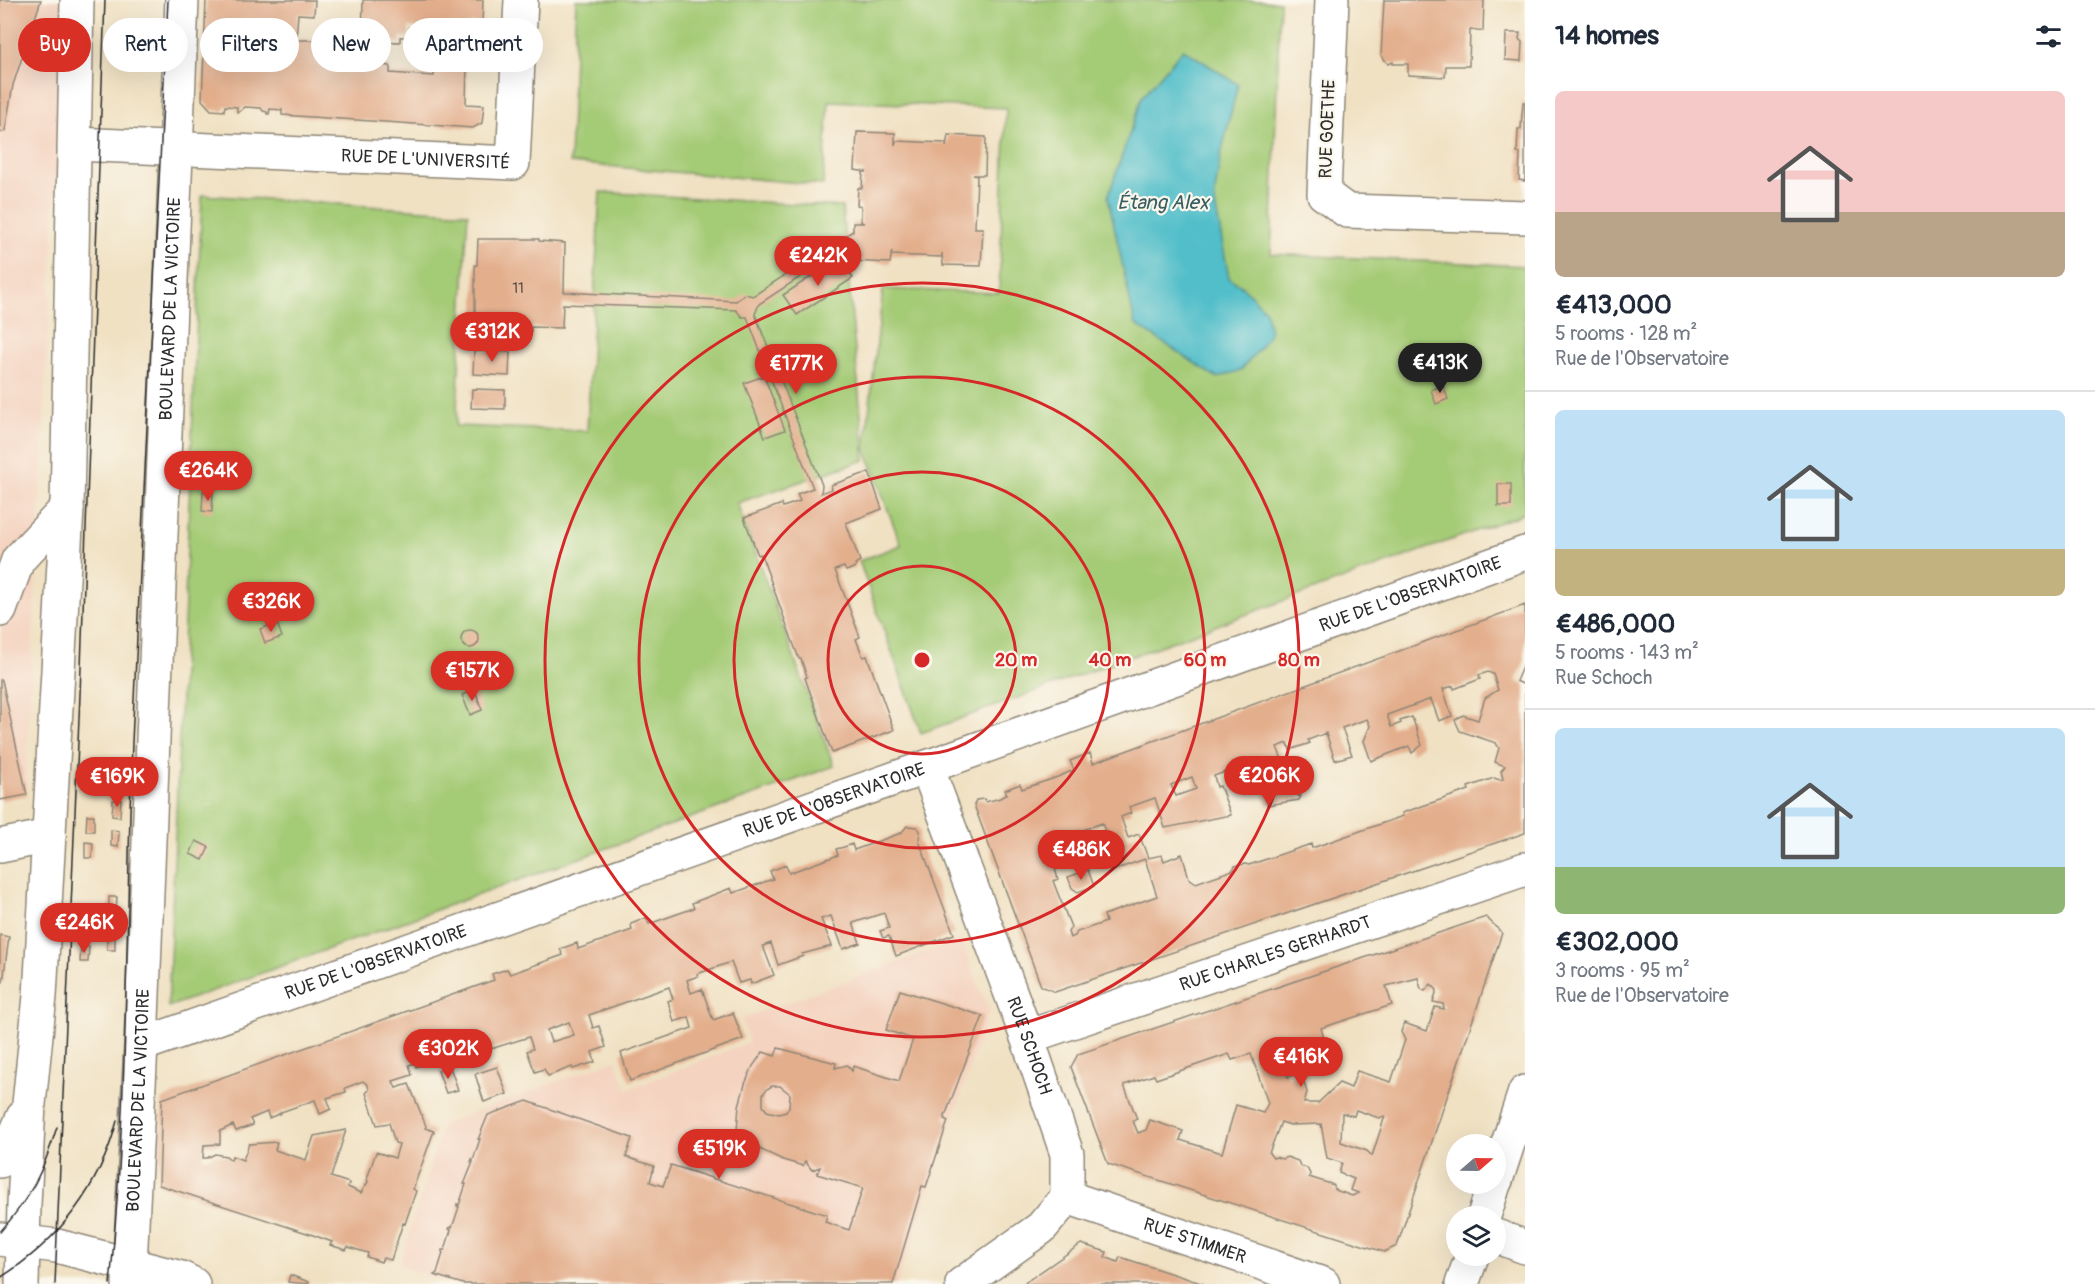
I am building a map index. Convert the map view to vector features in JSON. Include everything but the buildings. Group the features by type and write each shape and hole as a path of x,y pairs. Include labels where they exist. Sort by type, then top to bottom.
{"street":[{"path":"22,1284 12,1240 40,996 67,508 77,0"},
{"name":"BOULEVARD DE LA VICTOIRE","path":"130,1274 182,0"},
{"name":"RUE DE L'UNIVERSITÉ","path":"176,150 513,163 521,0"},
{"name":"RUE GOETHE","path":"1332,0 1324,194 1347,211 1525,217"},
{"path":"75,144 176,150"},
{"path":"0,610 18,560 67,508"},
{"name":"RUE DE L'OBSERVATOIRE","path":"141,1045 1525,553"},
{"name":"RUE SCHOCH","path":"927,767 1067,1154 1067,1197"},
{"path":"0,846 49,836"},
{"name":"RUE CHARLES GERHARDT","path":"1026,1037 1525,869"},
{"path":"1506,1149 1525,1092"},
{"path":"0,1161 13,1140 29,1104"},
{"path":"962,1284 1041,1228 1067,1197"},
{"name":"RUE STIMMER","path":"1067,1197 1323,1284"},
{"path":"12,1240 57,1246 130,1274 181,1278 193,1284"},
{"path":"1506,1240 1525,1247"},
{"path":"1462,1284 1468,1266"}],"shaded area":[{"path":"0,0 65,0 64,18 18,18 18,72 61,72 27,752 27,795 0,801"},
{"path":"960,940 989,1011 897,1284 453,1284 399,1266 443,1124 615,1060 627,1090 749,1042 741,1019"}],"green space":[{"path":"576,0 1231,0 1280,2 1271,254 1525,266 1525,513 921,733 859,561 901,545 865,448 883,289 999,293 1006,108 829,101 823,185 570,163"},
{"path":"600,192 842,207 865,460 737,503 834,766 168,1007 202,195 468,213 456,426 587,431"}],"water":[{"name":"Étang Alex","path":"1183,49 1238,84 1221,154 1214,198 1229,278 1243,287 1266,311 1270,333 1241,370 1217,378 1135,324 1108,197 1142,97"}],"tram line":[{"path":"55,1284 80,695 105,0"},
{"path":"110,1284 120,1149 132,742 168,0"},
{"path":"0,1278 40,1247 74,1211 99,1169 117,1121"},
{"path":"0,1232 35,1183 57,1127"}]}
